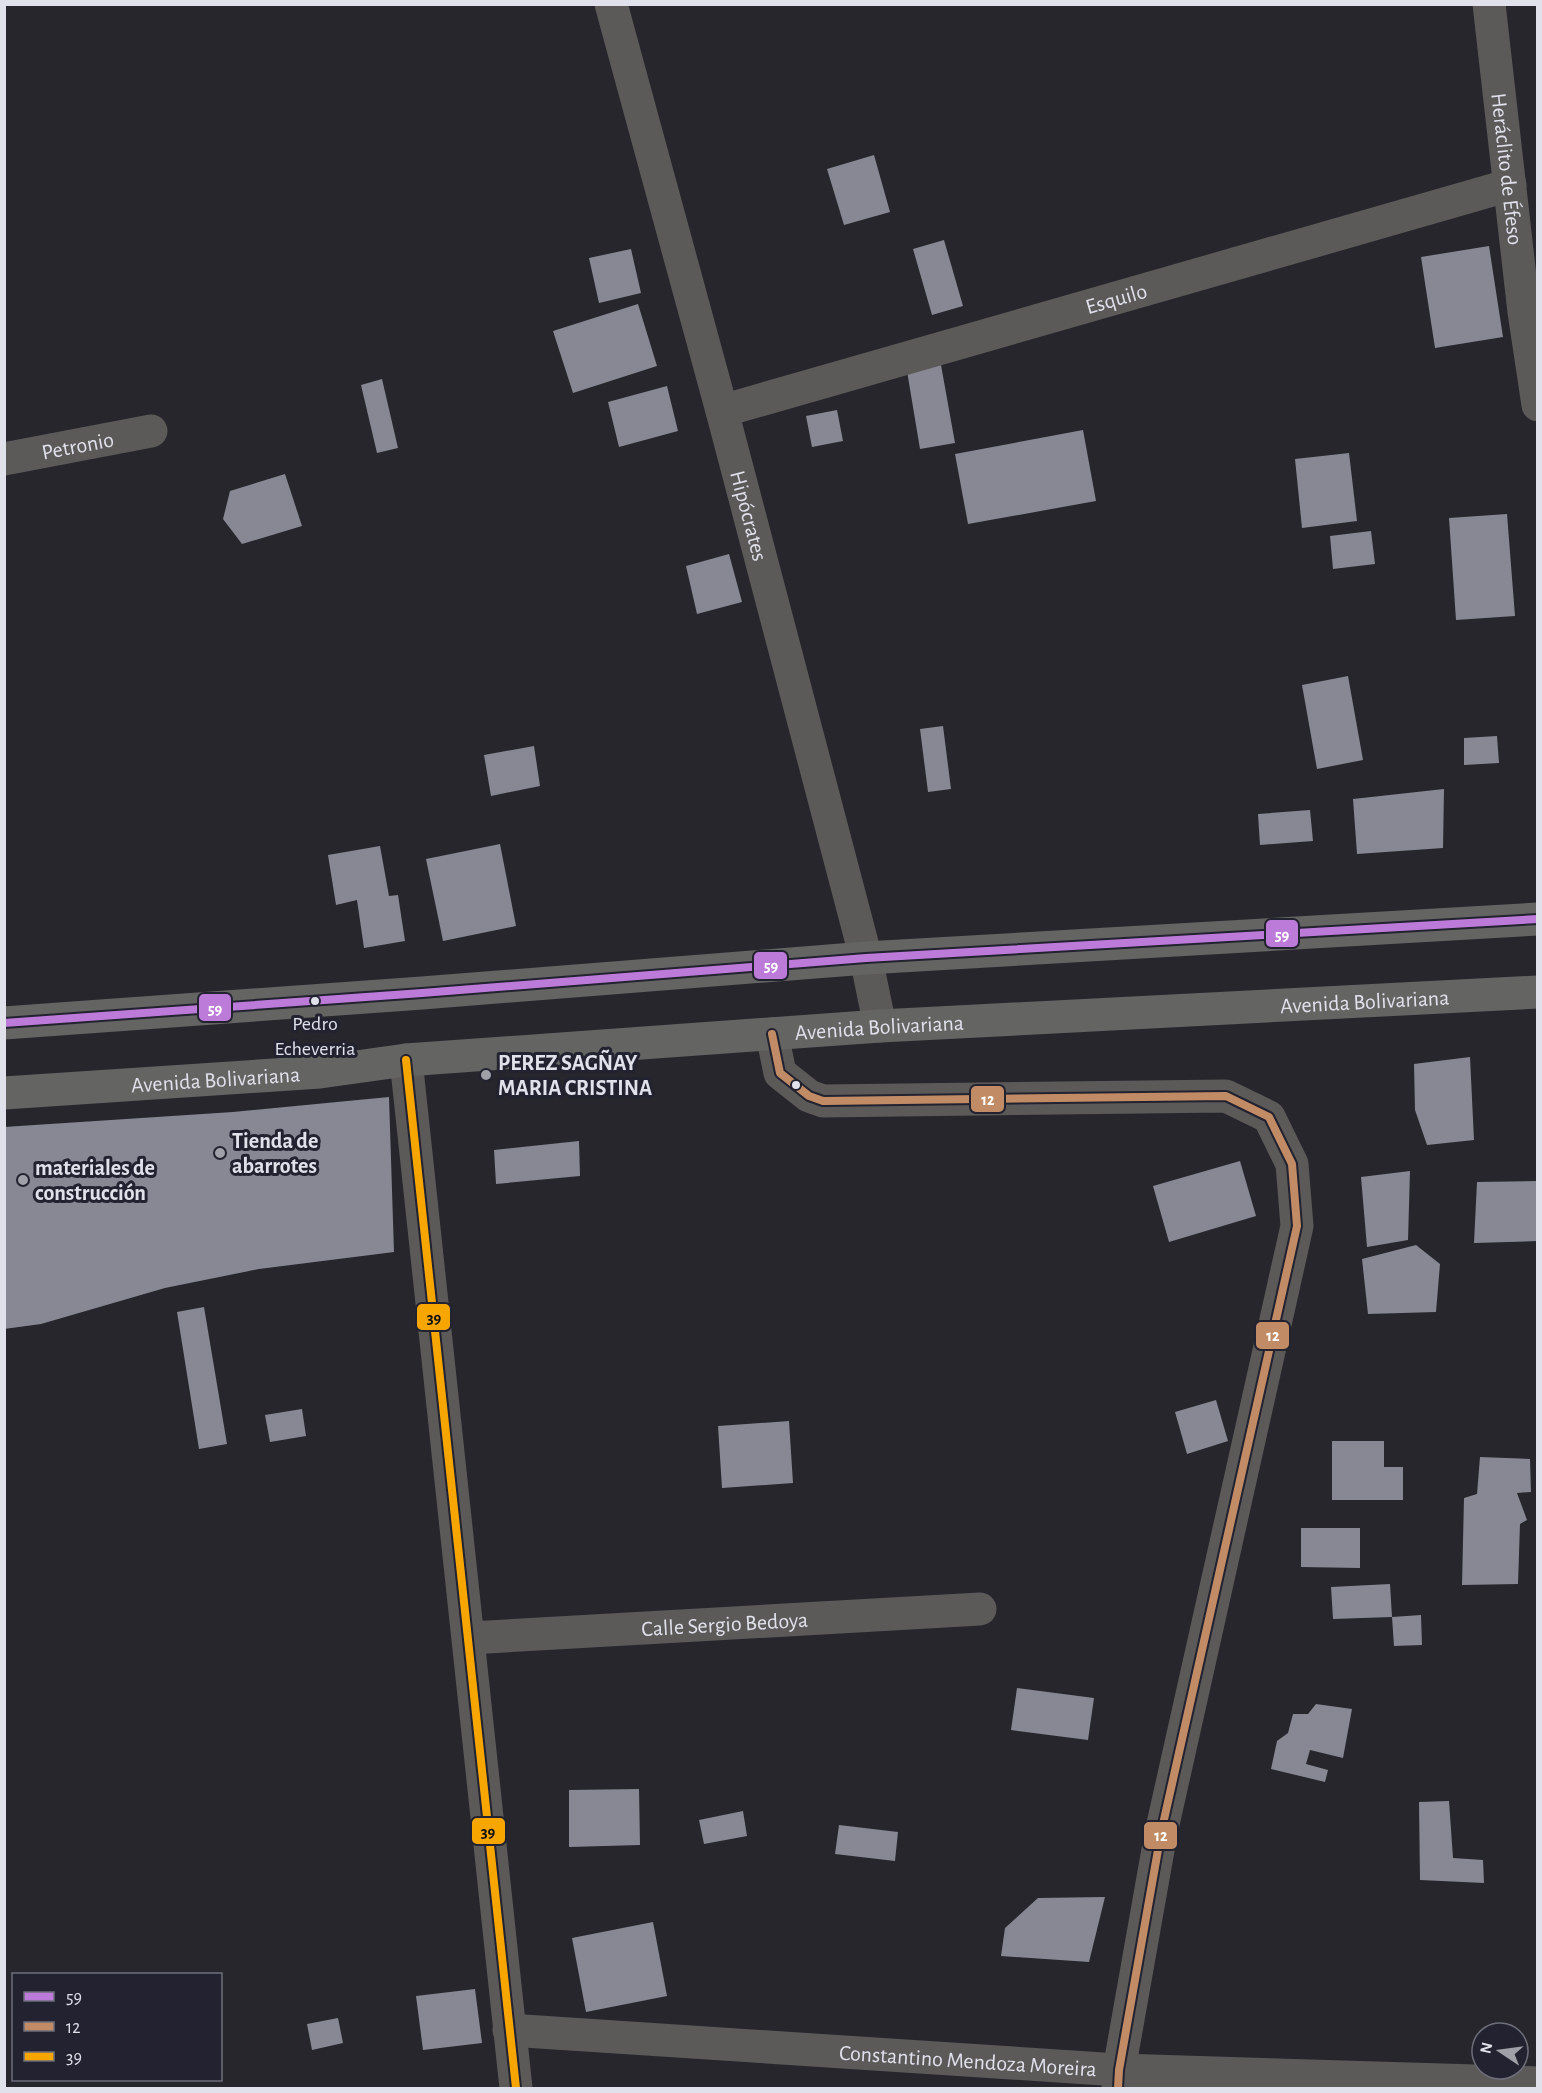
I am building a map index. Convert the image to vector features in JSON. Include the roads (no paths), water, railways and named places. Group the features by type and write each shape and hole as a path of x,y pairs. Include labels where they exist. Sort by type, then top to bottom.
{"highway":[{"path":"4,1023 866,958 1538,919"},
{"name":"Avenida Bolivariana","path":"4,1093 320,1072 406,1060 880,1026 1538,992"}],"street":[{"name":"Hipócrates","path":"611,4 722,411 866,958 880,1026"},
{"name":"Heráclito de Éfeso","path":"1489,4 1510,185 1531,310 1538,405"},
{"name":"Esquilo","path":"722,411 1510,185"},
{"name":"Petronio","path":"4,459 151,431"},
{"path":"772,1034 780,1073 810,1096 823,1101 1226,1096 1269,1117 1292,1164 1297,1226 1161,1833 1119,2079"},
{"path":"406,1060 516,2088"},
{"name":"Calle Sergio Bedoya","path":"469,1638 980,1609"},
{"name":"Constantino Mendoza Moreira","path":"509,2030 1119,2079 1538,2083"}],"place":[{"name":"Pedro Echeverria","path":"315,1001"},
{"name":"PEREZ SAGÑAY MARIA CRISTINA","path":"486,1075"},
{"name":"Tienda de abarrotes","path":"220,1153"},
{"name":"materiales de construcción","path":"23,1180"}]}
